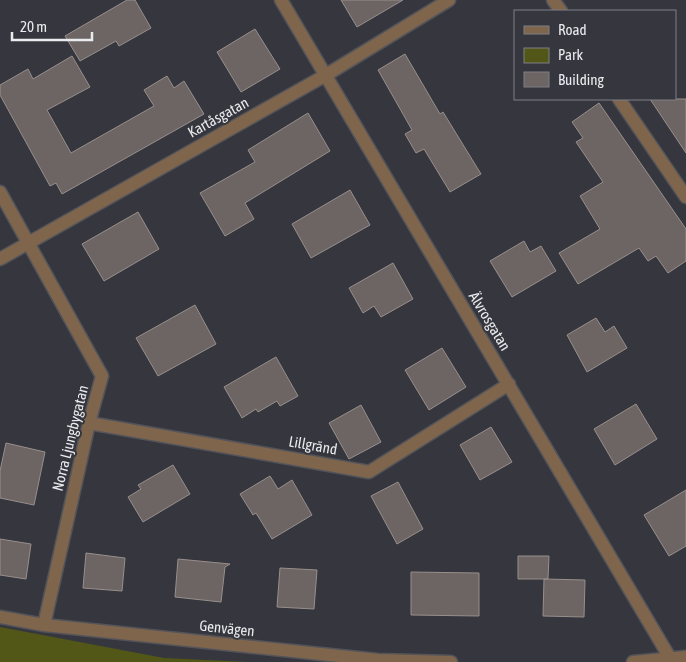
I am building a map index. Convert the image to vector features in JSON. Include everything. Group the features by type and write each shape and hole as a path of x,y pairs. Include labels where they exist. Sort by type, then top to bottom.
{"street":[{"name":"Älvrosgatan","path":"281,0 670,658"},
{"name":"Kartåsgatan","path":"0,259 326,75 449,0"},
{"path":"620,100 686,197"},
{"name":"Norra Ljungbygatan","path":"0,192 102,376 89,423 44,625"},
{"name":"Lillgränd","path":"89,423 368,472 509,384"},
{"name":"Genvägen","path":"0,617 44,625 378,660 451,662"},
{"path":"633,662 686,657"}],"green space":[{"path":"0,627 164,658 247,662 0,662"}],"building":[{"path":"127,0 135,0 151,28 119,46 116,41 80,61 65,36"},
{"path":"341,0 403,0 357,27"},
{"path":"255,29 280,69 241,92 217,52"},
{"path":"405,54 440,114 443,112 481,174 450,192 424,149 416,153 405,134 412,130 378,70"},
{"path":"72,56 90,87 47,110 71,153 154,106 144,90 167,76 174,88 184,81 204,114 62,194 56,183 50,186 0,95 0,85 28,69 33,79"},
{"path":"686,99 686,153 651,100"},
{"path":"599,103 686,229 686,261 668,273 656,256 648,261 639,248 578,284 559,253 600,229 580,196 603,182 576,142 583,138 572,122"},
{"path":"308,113 330,151 245,203 254,219 225,236 200,193 255,162 248,150"},
{"path":"350,190 370,225 311,258 292,224"},
{"path":"138,212 159,249 104,281 82,244"},
{"path":"524,241 530,252 541,246 556,271 512,297 490,261"},
{"path":"393,263 413,299 381,317 374,306 363,313 349,288"},
{"path":"195,305 216,344 158,376 136,338"},
{"path":"596,318 605,332 614,326 627,348 587,372 567,335"},
{"path":"442,348 466,387 429,410 405,370"},
{"path":"276,357 298,396 280,406 277,401 258,412 256,409 242,418 224,387"},
{"path":"636,404 657,439 615,465 594,429"},
{"path":"361,405 381,442 349,459 329,423"},
{"path":"491,427 512,462 480,480 460,445"},
{"path":"6,443 45,452 34,505 0,498 0,471"},
{"path":"173,465 190,494 143,522 128,497 141,489 138,485"},
{"path":"270,476 278,489 292,480 312,515 272,539 256,513 253,515 240,494"},
{"path":"398,482 423,529 397,544 371,496"},
{"path":"686,490 686,546 669,556 644,515"},
{"path":"0,539 31,544 26,579 0,575"},
{"path":"86,553 125,558 122,591 83,588"},
{"path":"518,556 549,556 548,579 518,579"},
{"path":"178,559 230,564 225,567 221,602 175,597"},
{"path":"280,568 317,570 314,609 277,607"},
{"path":"411,572 479,573 479,616 411,615"},
{"path":"544,579 585,580 584,617 543,616"}]}
